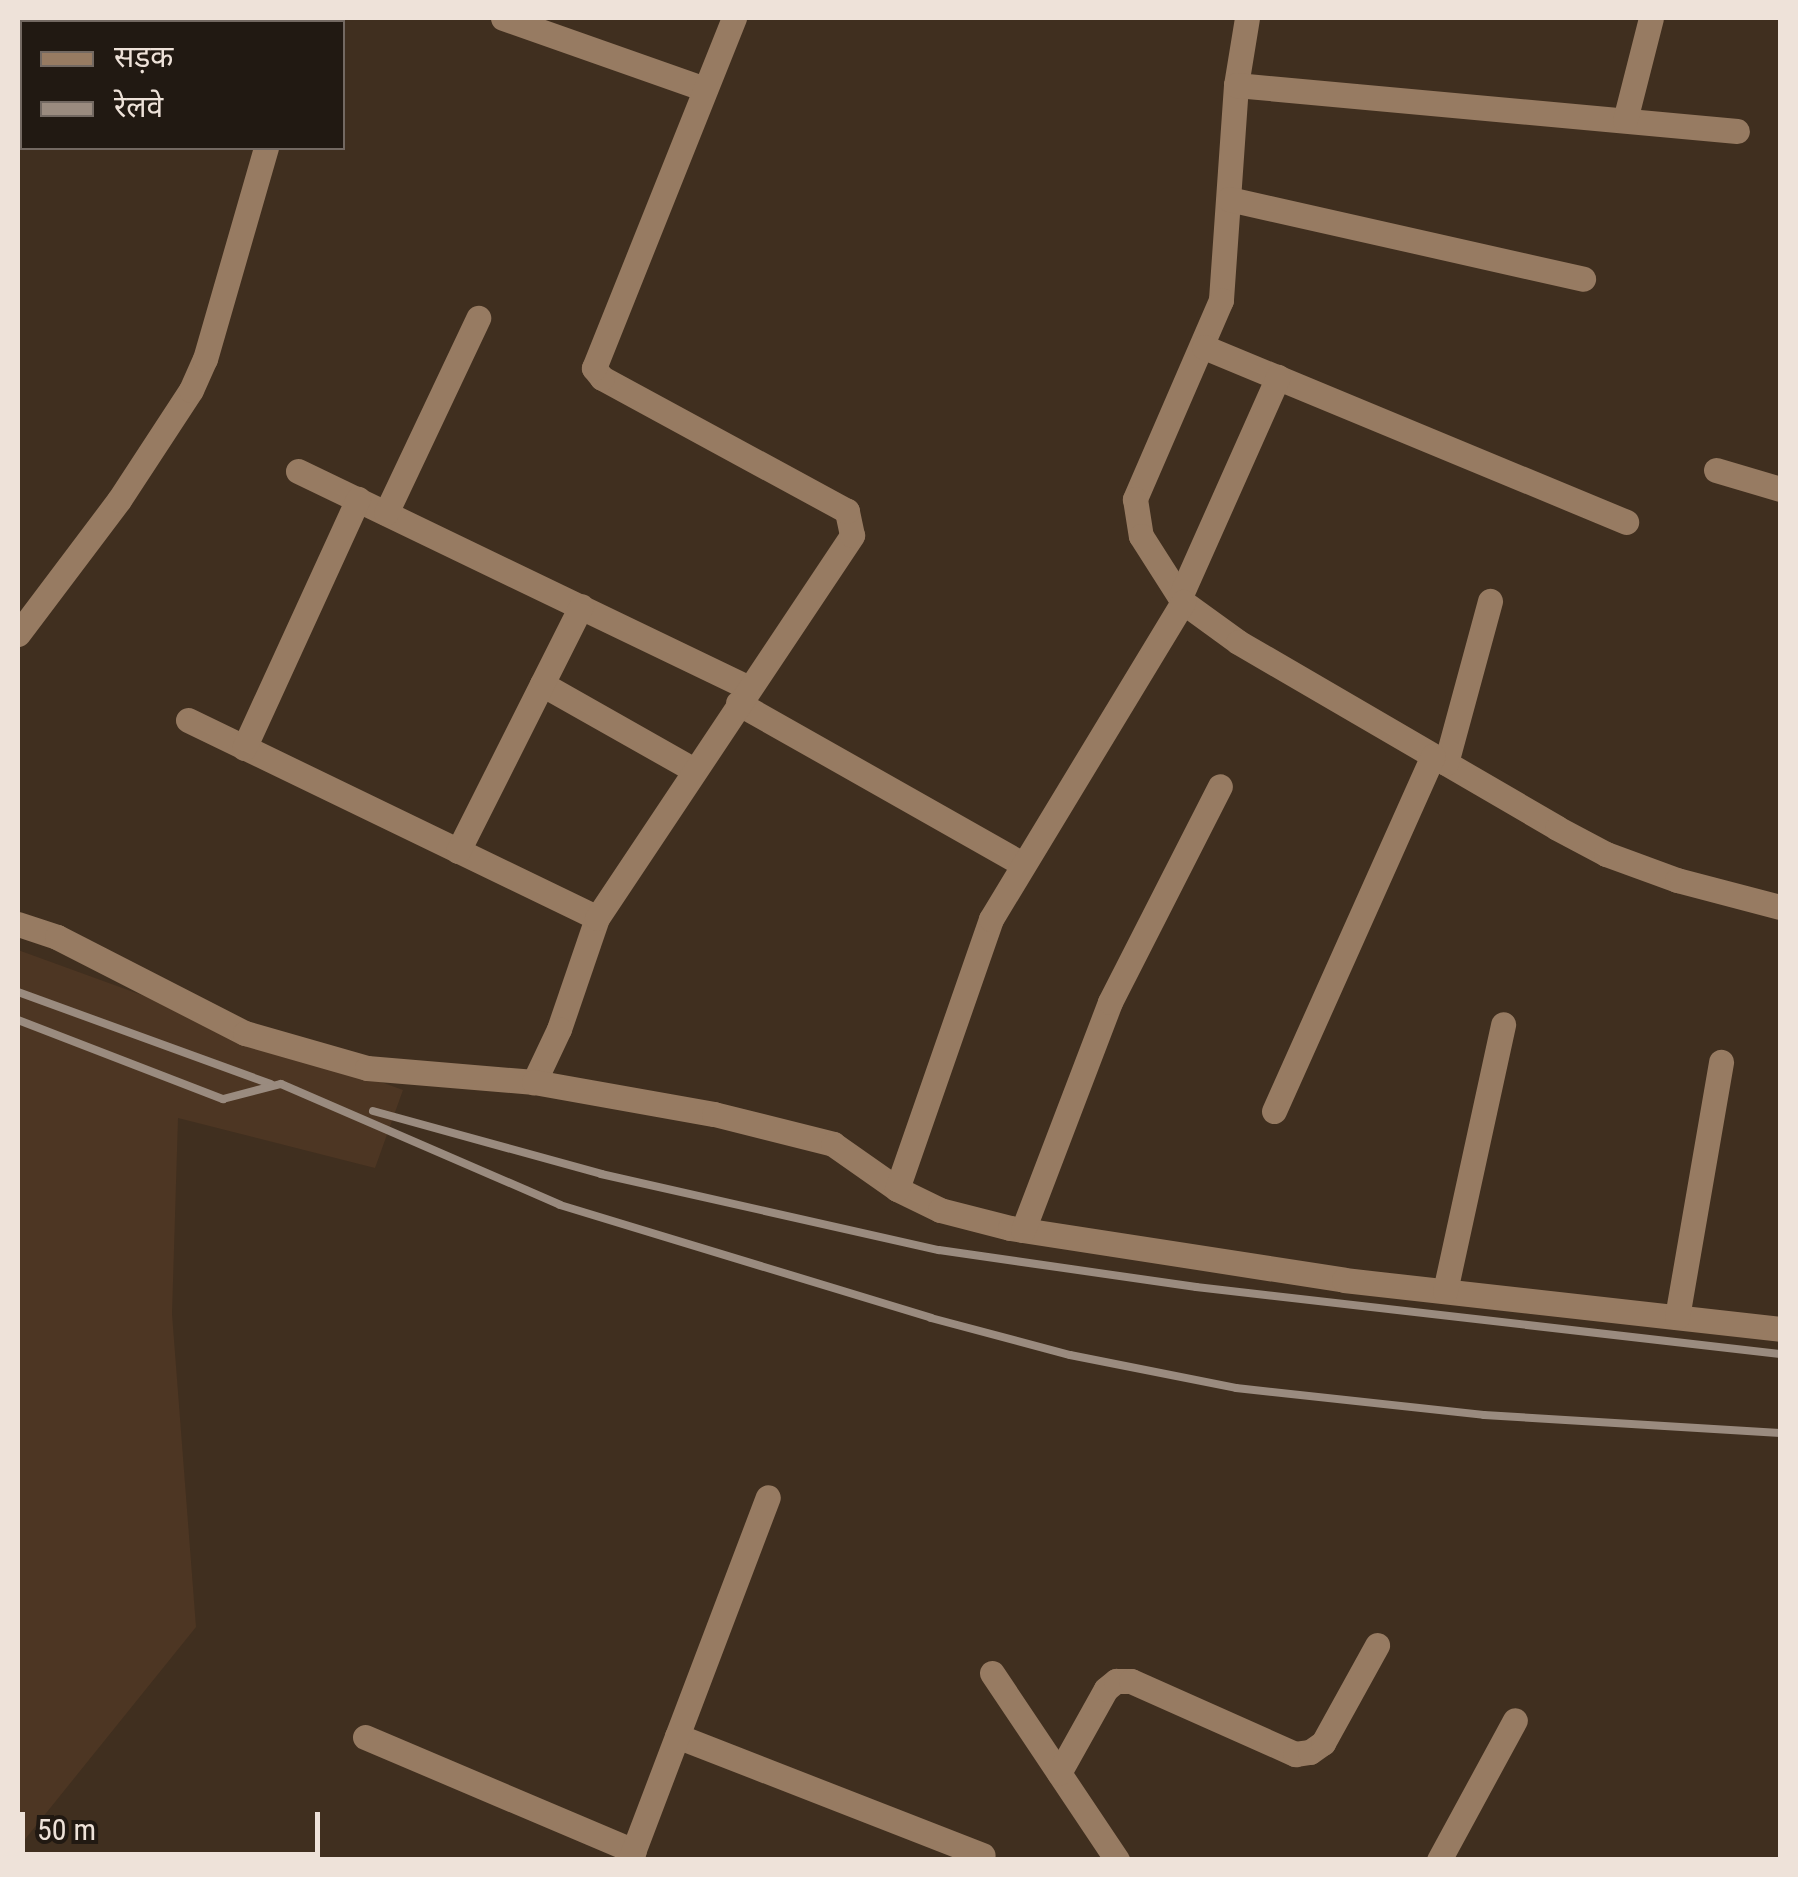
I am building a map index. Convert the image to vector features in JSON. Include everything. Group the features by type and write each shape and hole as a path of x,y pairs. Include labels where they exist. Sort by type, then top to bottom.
{"street":[{"path":"503,18 705,89"},
{"path":"534,1082 559,1029 597,918 852,534 847,511 602,378 594,368 734,18"},
{"path":"1247,18 1236,85 1221,300 1204,347 1135,499 1141,536 1182,600 1238,642 1439,759 1606,854 1677,880 1780,907"},
{"path":"1626,120 1651,18"},
{"path":"1236,85 1736,131"},
{"path":"18,634 119,500 191,390 205,358 265,150"},
{"path":"1229,198 1583,278"},
{"path":"386,513 478,318"},
{"path":"1204,347 1626,522"},
{"path":"898,1189 978,948 1022,864 1182,600 1278,378"},
{"path":"1716,470 1780,489"},
{"path":"298,471 580,606 743,696 1022,864"},
{"path":"244,748 358,499"},
{"path":"1274,1112 1439,759 1490,600"},
{"path":"458,850 580,606"},
{"path":"542,684 694,770"},
{"path":"188,720 597,918"},
{"path":"1023,1230 1110,1002 1220,786"},
{"path":"18,924 57,937 244,1033 367,1068 534,1082 714,1114 833,1144 898,1189 940,1210 1023,1230 1344,1280 1780,1329"},
{"path":"1445,1291 1503,1024"},
{"path":"1676,1317 1721,1062"},
{"path":"365,1738 632,1855 768,1497"},
{"path":"1060,1773 1106,1689 1116,1681 1130,1680 1295,1754 1310,1752 1323,1743 1377,1645"},
{"path":"992,1673 1118,1860"},
{"path":"1439,1860 1515,1720"},
{"path":"677,1736 983,1855"}],"shaded area":[{"path":"18,950 403,1090 375,1168 178,1118 172,1314 196,1627 18,1848"}],"railway":[{"path":"18,992 271,1084"},
{"path":"18,1020 223,1099 281,1084 560,1205 931,1318 1070,1355 1236,1388 1484,1415 1780,1433"},
{"path":"373,1111 601,1174 939,1250 1196,1287 1780,1354"}]}
